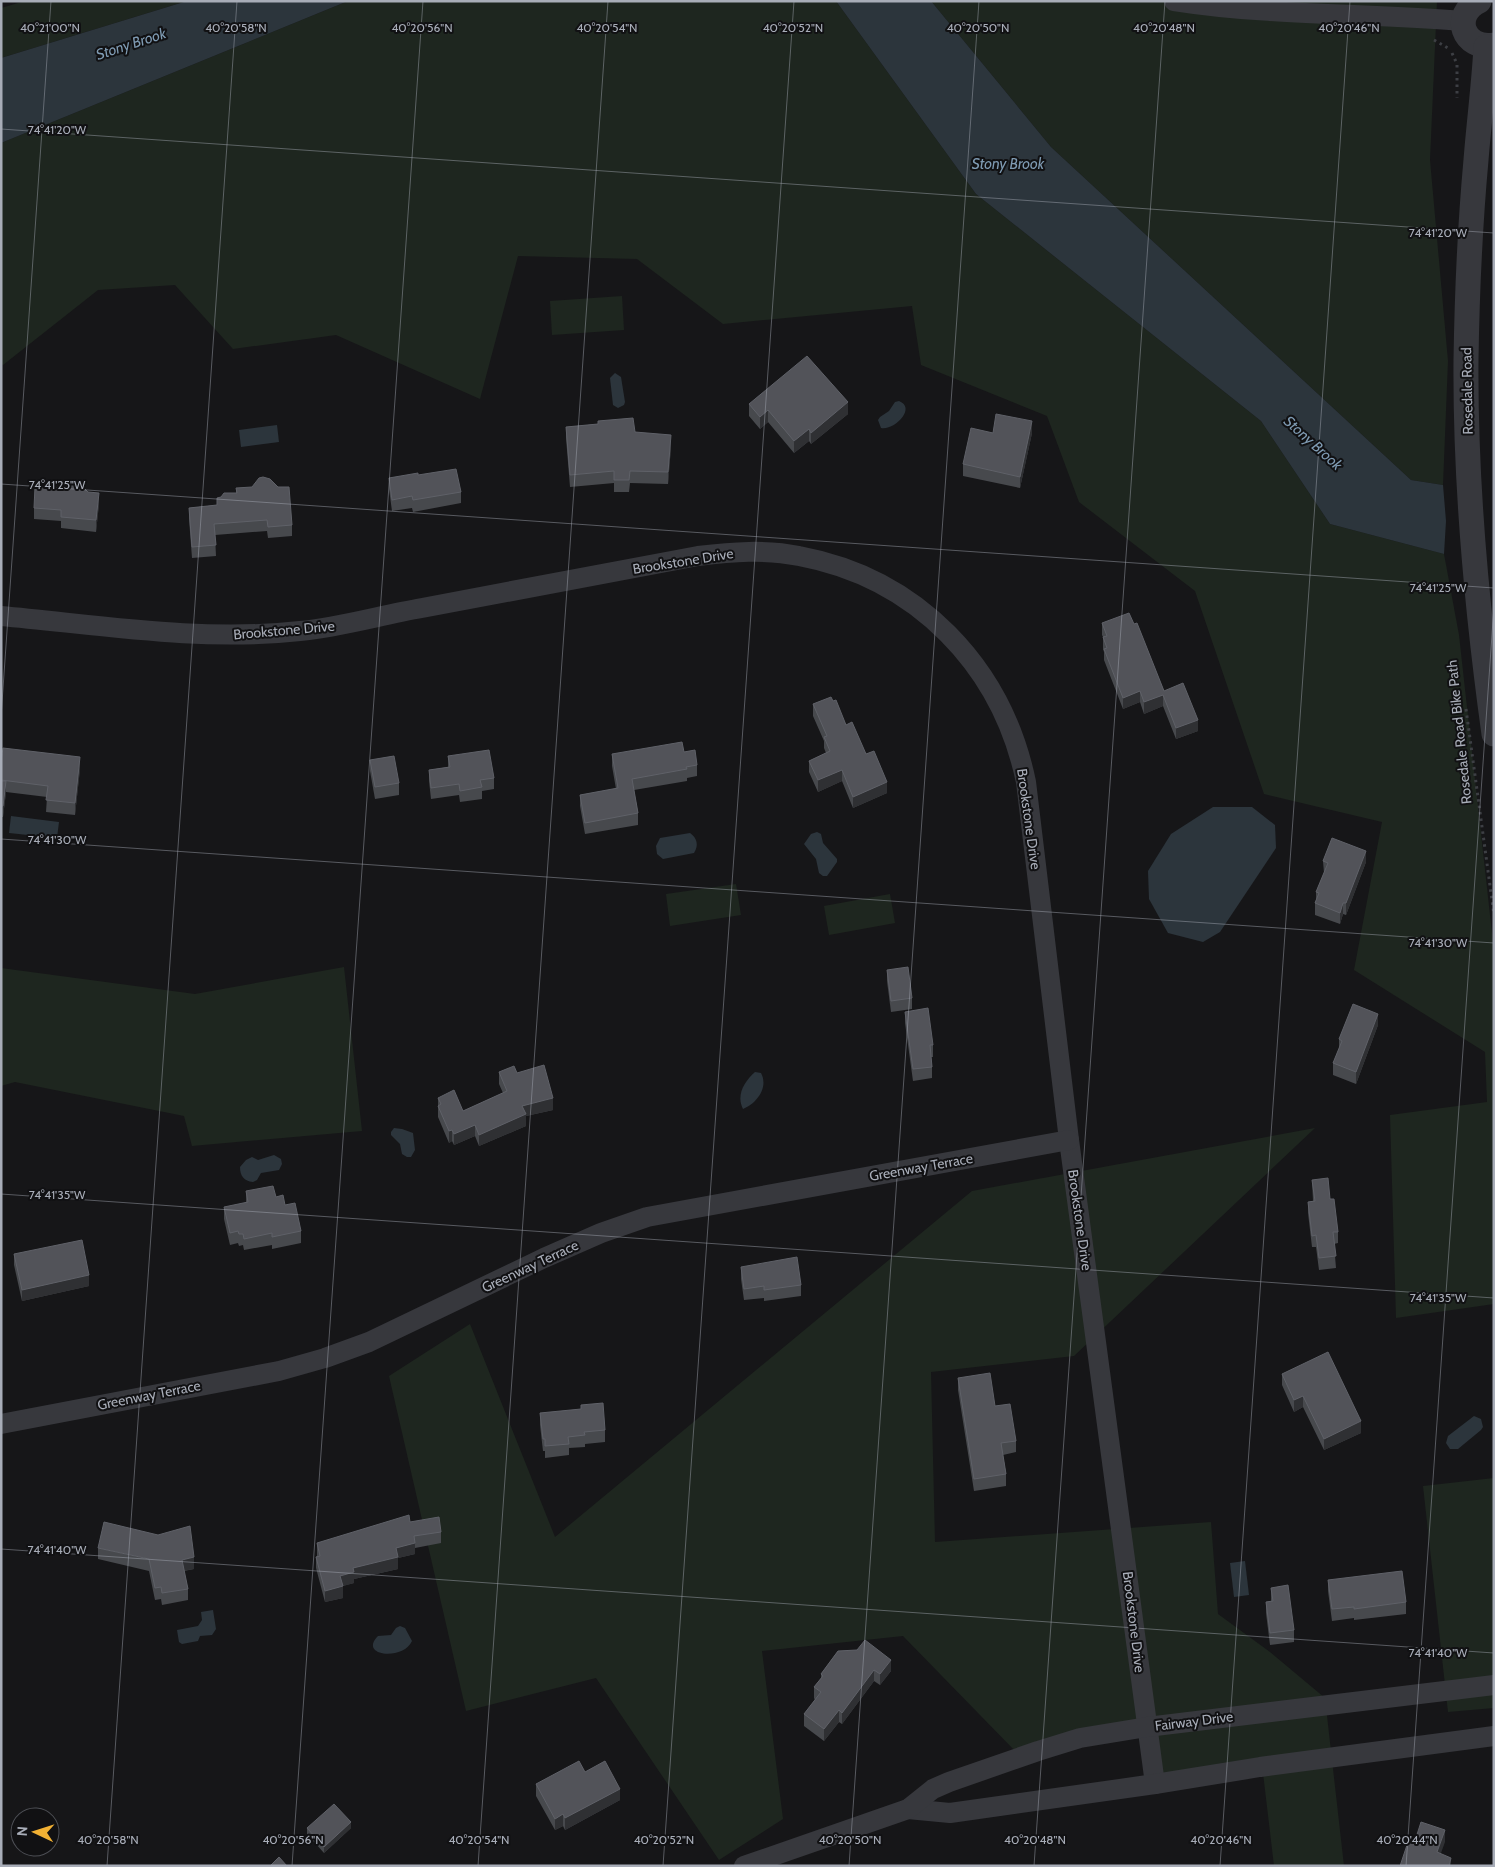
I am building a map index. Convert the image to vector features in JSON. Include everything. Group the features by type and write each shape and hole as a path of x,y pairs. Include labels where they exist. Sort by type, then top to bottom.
{"street":[{"path":"1174,1 1275,12 1463,22 1468,9 1479,1"},
{"name":"Rosedale Road","path":"1463,22 1467,36 1478,45 1490,46 1476,160 1466,360 1469,460 1476,576 1494,734"},
{"name":"Brookstone Drive","path":"1,616 182,633 241,635 299,631 357,623 414,609 726,552 760,552 799,555 837,565 869,578 910,602 934,620 958,644 982,674 1004,713 1018,749 1026,782 1069,1140 1155,1784"},
{"name":"Greenway Terrace","path":"1,1424 279,1371 325,1358 369,1342 544,1258 601,1233 648,1216 1069,1140"},
{"name":"Fairway Drive","path":"744,1866 908,1809 933,1789 1080,1738 1147,1727 1494,1685"},
{"name":"Fairway Drive","path":"908,1809 950,1812 1494,1736"}],"path":[{"name":"Rosedale Road Bike Path","path":"1466,699 1466,718 1494,915"}],"shaded area":[{"path":"25,1 187,1 1,58 1,8"},
{"path":"348,1 836,1 976,194 1261,421 1330,524 1444,554 1459,635 1494,951 1494,1304 1396,1318 1390,1115 1487,1102 1485,1052 1354,970 1382,822 1264,794 1195,591 1079,502 1047,416 921,365 912,306 723,324 637,259 518,256 480,399 336,335 233,349 175,285 98,290 3,365 1,364 1,143"},
{"path":"931,1 1437,1 1430,160 1448,361 1443,485 1411,480 1051,147"},
{"path":"622,296 624,330 552,335 550,301"},
{"path":"736,884 741,915 670,926 666,894"},
{"path":"890,894 895,923 829,935 824,906"},
{"path":"344,967 362,1131 192,1146 184,1116 15,1082 1,1086 1,968 195,994"},
{"path":"1315,1128 1074,1356 931,1372 935,1542 1211,1522 1218,1614 1270,1652 1325,1698 1344,1866 1274,1866 1263,1773 1148,1784 1140,1722 1017,1753 903,1636 762,1651 783,1819 719,1860 596,1678 466,1711 389,1376 470,1324 555,1537 972,1191"},
{"path":"1494,1478 1494,1708 1448,1712 1423,1486"}],"water":[{"name":"Stony Brook","path":"187,1 348,1 1,143 1,58"},
{"name":"Stony Brook","path":"836,1 931,1 1051,147 1411,480 1443,485 1446,521 1444,554 1330,524 1261,421 976,194"},
{"path":"615,373 621,377 625,402 624,405 618,408 613,405 610,378"},
{"path":"899,401 904,404 906,409 902,418 892,426 881,428 878,420 880,417 889,411 895,402"},
{"path":"277,425 279,442 241,447 239,430"},
{"path":"1213,807 1252,807 1275,825 1276,848 1220,932 1203,942 1168,933 1149,899 1148,871 1171,834"},
{"path":"11,816 59,822 57,838 9,833"},
{"path":"817,832 821,834 823,843 837,859 837,862 827,876 819,873 816,859 804,844 811,834"},
{"path":"690,833 696,842 694,853 663,859 657,854 656,846 660,838"},
{"path":"755,1072 761,1073 763,1079 762,1090 757,1099 743,1109 740,1099 742,1089"},
{"path":"394,1128 413,1133 415,1150 411,1157 402,1154 400,1144 391,1135"},
{"path":"274,1155 281,1159 282,1164 279,1170 261,1173 257,1180 253,1182 243,1178 240,1167 246,1160 252,1157 258,1160"},
{"path":"1474,1416 1481,1419 1483,1427 1481,1430 1458,1449 1450,1449 1446,1443 1448,1436"},
{"path":"1245,1561 1249,1595 1234,1597 1230,1563"},
{"path":"213,1610 216,1629 212,1635 200,1636 198,1641 182,1644 179,1642 177,1630 198,1626 202,1620 201,1612"},
{"path":"400,1626 405,1628 412,1641 407,1647 392,1653 378,1652 374,1648 373,1643 378,1636 391,1635"}],"building":[{"path":"807,356 848,402 811,433 809,429 794,441 768,410 760,417 749,404"},
{"path":"996,414 1032,421 1020,477 963,464 971,428 993,433"},
{"path":"633,418 635,432 671,435 668,472 630,471 629,480 614,480 614,471 570,475 566,427 598,424 598,421"},
{"path":"456,469 461,492 413,500 412,496 392,500 389,478"},
{"path":"259,478 270,479 278,487 289,487 292,525 268,527 267,520 214,524 216,545 192,547 189,508 217,505 217,498 221,497 224,493 237,493 236,488 252,487"},
{"path":"68,481 77,481 88,492 99,493 96,520 61,517 61,510 34,508 35,487 56,489"},
{"path":"1129,613 1134,624 1137,623 1164,691 1183,683 1198,720 1176,728 1163,695 1144,702 1140,691 1123,698 1104,649 1107,648 1103,637 1107,636 1102,623"},
{"path":"831,697 833,701 836,700 846,725 852,722 866,754 874,751 887,782 853,797 842,770 818,780 809,761 830,751 824,737 827,736 813,704"},
{"path":"682,742 684,752 695,750 697,765 686,767 687,769 632,779 638,813 585,823 580,795 618,788 612,754"},
{"path":"3,748 80,757 75,803 46,800 48,786 1,780"},
{"path":"489,750 494,778 480,780 482,787 460,791 459,784 431,788 429,770 450,767 448,756"},
{"path":"394,756 399,783 375,787 370,760"},
{"path":"1,781 6,781 3,806 1,806"},
{"path":"1332,838 1366,851 1346,903 1343,903 1340,913 1315,903 1319,893 1316,892 1328,863 1323,861"},
{"path":"908,967 912,998 891,1001 887,970"},
{"path":"1353,1004 1378,1014 1356,1072 1333,1063 1342,1041 1339,1039"},
{"path":"928,1008 933,1045 930,1045 932,1067 913,1069 905,1012"},
{"path":"544,1065 553,1098 522,1106 526,1114 479,1135 475,1125 454,1134 452,1130 449,1131 438,1106 441,1104 438,1098 454,1090 463,1111 507,1091 499,1072 514,1066 517,1073"},
{"path":"1328,1178 1330,1199 1334,1199 1338,1232 1333,1232 1336,1256 1319,1258 1316,1235 1312,1236 1308,1202 1315,1201 1312,1180"},
{"path":"273,1186 276,1197 283,1195 285,1205 295,1203 301,1231 272,1237 272,1233 244,1239 243,1234 239,1234 238,1231 230,1233 224,1207 248,1202 246,1191"},
{"path":"82,1240 89,1275 22,1290 14,1254"},
{"path":"797,1257 801,1285 764,1290 764,1286 744,1289 741,1267"},
{"path":"1328,1352 1361,1421 1324,1439 1303,1396 1294,1400 1282,1374"},
{"path":"990,1373 995,1406 1010,1404 1016,1441 1001,1443 1006,1474 974,1479 958,1378"},
{"path":"603,1403 605,1430 584,1432 585,1435 568,1437 569,1444 545,1446 540,1413 581,1409 581,1405"},
{"path":"409,1515 410,1522 439,1517 441,1532 414,1536 415,1543 396,1548 398,1557 353,1568 354,1572 340,1576 343,1586 325,1591 316,1557 320,1556 317,1543"},
{"path":"104,1522 158,1535 190,1526 194,1557 182,1560 188,1589 162,1593 161,1587 155,1588 149,1559 98,1548"},
{"path":"1402,1571 1406,1602 1354,1609 1354,1607 1332,1609 1328,1580"},
{"path":"1288,1585 1294,1630 1270,1633 1266,1602 1273,1601 1271,1588"},
{"path":"865,1640 891,1660 880,1674 874,1670 842,1713 839,1710 824,1729 804,1714 821,1692 814,1687 838,1651 857,1650"},
{"path":"579,1761 585,1772 605,1761 620,1789 565,1818 563,1814 555,1819 536,1784"},
{"path":"334,1804 351,1822 324,1847 307,1828"},
{"path":"1421,1822 1445,1830 1437,1852 1451,1858 1449,1866 1400,1866 1408,1842 1414,1844"},
{"path":"279,1857 287,1866 270,1866"}]}
